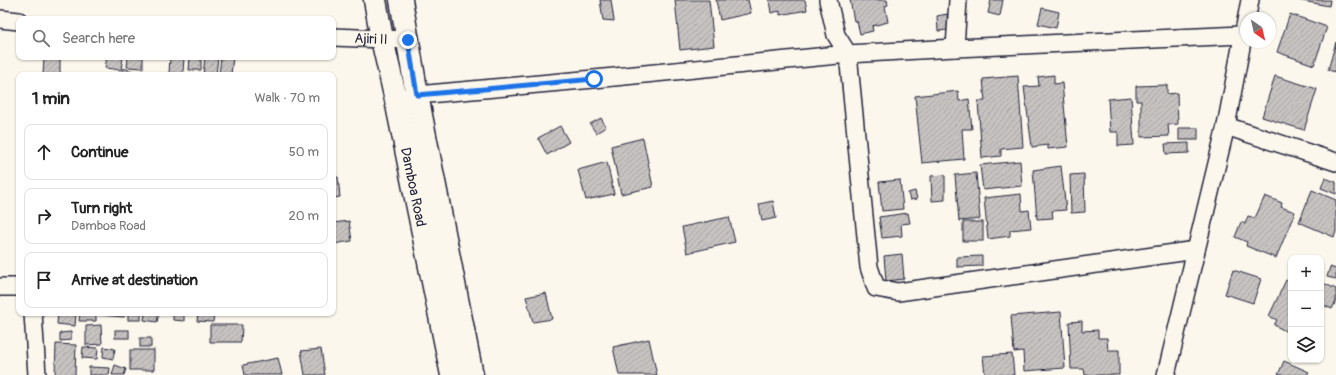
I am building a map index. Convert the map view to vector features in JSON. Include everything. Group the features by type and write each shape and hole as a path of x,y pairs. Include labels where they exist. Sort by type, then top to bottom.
{"main road":[{"name":"Damboa Road","path":"375,0 452,375"},
{"name":"Damboa Road","path":"401,0 417,95 472,375"}],"street":[{"path":"828,0 836,35 848,54 869,267 876,288 898,292 1196,250"},
{"path":"955,48 958,0"},
{"path":"1247,12 1250,0"},
{"path":"0,19 16,20"},
{"path":"396,100 417,95 848,54 1240,35"},
{"name":"Ajiri II","path":"336,37 408,40"},
{"path":"1166,375 1226,126 1240,46"},
{"path":"1226,126 1336,162"},
{"path":"0,288 16,287"},
{"path":"33,316 37,375"}],"building":[{"path":"600,0 611,0 614,21 603,20"},
{"path":"675,0 709,0 714,46 680,50"},
{"path":"716,0 748,0 751,13 720,20"},
{"path":"769,0 805,0 807,10 780,15 780,11 771,13"},
{"path":"850,0 887,0 888,5 885,6 888,22 872,26 873,31 860,34 857,21 854,21"},
{"path":"991,0 1003,0 1000,16 988,13"},
{"path":"1297,0 1330,0 1329,6"},
{"path":"1042,8 1059,12 1056,28 1038,24"},
{"path":"947,14 948,30 938,31 937,16"},
{"path":"1290,14 1327,27 1314,65 1277,52"},
{"path":"1336,42 1336,72 1328,70"},
{"path":"44,60 60,60 60,72 43,72"},
{"path":"106,60 123,60 121,70 105,68"},
{"path":"128,60 143,60 143,68 127,67"},
{"path":"170,60 184,60 183,72 169,72"},
{"path":"190,60 201,60 201,70 189,70"},
{"path":"205,60 218,60 216,72 203,72"},
{"path":"221,60 233,60 231,72 219,72"},
{"path":"123,68 136,72 122,72"},
{"path":"1054,75 1054,84 1062,83 1068,147 1048,149 1048,145 1032,147 1024,87 1039,86 1038,77"},
{"path":"1018,76 1023,147 1001,149 1001,156 982,158 978,101 985,101 983,79"},
{"path":"1275,76 1317,89 1304,130 1262,117"},
{"path":"1167,85 1167,94 1177,93 1178,124 1168,125 1169,136 1141,137 1141,101 1136,101 1136,86"},
{"path":"958,91 959,101 969,99 972,129 962,129 964,159 922,163 915,96"},
{"path":"1131,97 1134,145 1118,146 1118,132 1110,132 1108,99"},
{"path":"601,118 606,127 596,133 590,124"},
{"path":"560,126 569,142 547,155 538,138"},
{"path":"1179,128 1198,128 1198,140 1179,140"},
{"path":"643,138 653,187 621,194 611,146"},
{"path":"1189,143 1189,153 1166,154 1165,144"},
{"path":"1020,161 1022,186 983,190 980,165"},
{"path":"607,162 614,194 586,200 578,170"},
{"path":"1061,166 1066,210 1052,211 1053,218 1037,219 1033,170"},
{"path":"976,173 980,219 959,221 955,175"},
{"path":"1084,174 1085,212 1071,213 1070,175"},
{"path":"945,175 945,200 932,201 931,176"},
{"path":"336,177 338,177 340,197 336,198"},
{"path":"1325,178 1336,182 1336,194 1321,188"},
{"path":"900,180 903,209 882,211 879,182"},
{"path":"1312,190 1336,200 1336,232 1334,237 1299,222"},
{"path":"915,191 917,199 910,200 908,193"},
{"path":"1021,194 1022,211 1029,210 1031,228 1010,230 1010,236 988,239 984,198"},
{"path":"1265,196 1282,203 1281,207 1295,212 1276,258 1246,246 1247,242 1235,237 1241,222 1245,224 1248,216 1255,218"},
{"path":"773,201 776,218 762,221 759,204"},
{"path":"908,213 910,223 901,224 902,236 882,238 879,217"},
{"path":"729,217 735,242 687,253 682,227"},
{"path":"349,221 352,241 336,244 336,223"},
{"path":"963,222 983,222 983,241 963,241"},
{"path":"902,254 904,279 886,281 884,256"},
{"path":"982,256 982,266 957,267 957,257"},
{"path":"1330,267 1336,269 1336,279 1327,277"},
{"path":"1233,270 1261,279 1253,303 1225,294"},
{"path":"1286,280 1288,281 1288,332 1274,325 1277,320 1269,316"},
{"path":"1324,283 1336,289 1336,301 1332,309 1324,305"},
{"path":"546,293 552,319 533,322 526,297"},
{"path":"1061,312 1065,368 1024,371 1023,351 1014,352 1011,316"},
{"path":"58,316 76,316 75,326 57,324"},
{"path":"80,316 96,316 96,321 79,321"},
{"path":"128,316 141,316 141,320 128,320"},
{"path":"145,316 158,316 157,322 144,320"},
{"path":"173,316 184,316 184,321 173,320"},
{"path":"198,316 214,316 213,322 197,321"},
{"path":"1082,321 1082,331 1098,330 1098,338 1107,338 1108,350 1119,350 1119,375 1085,375 1084,369 1071,369 1069,322"},
{"path":"101,325 102,344 86,345 86,326"},
{"path":"210,325 242,325 241,342 210,342"},
{"path":"115,330 129,330 129,338 115,338"},
{"path":"71,332 71,340 60,341 60,333"},
{"path":"140,338 151,338 151,347 140,347"},
{"path":"649,339 657,375 619,375 613,347"},
{"path":"56,344 76,345 75,375 55,375"},
{"path":"83,347 98,348 97,359 82,358"},
{"path":"104,347 115,349 113,359 103,357"},
{"path":"321,349 325,375 305,375 301,351"},
{"path":"130,350 154,350 154,370 130,370"},
{"path":"1012,354 1014,375 985,375 983,356"},
{"path":"278,358 282,375 245,375 243,365"},
{"path":"1284,361 1309,372 1307,375 1278,375"},
{"path":"115,365 126,369 124,375 112,375"},
{"path":"89,367 110,368 109,375 89,375"}],"route":[{"path":"408,40 417,95 594,79"}]}
